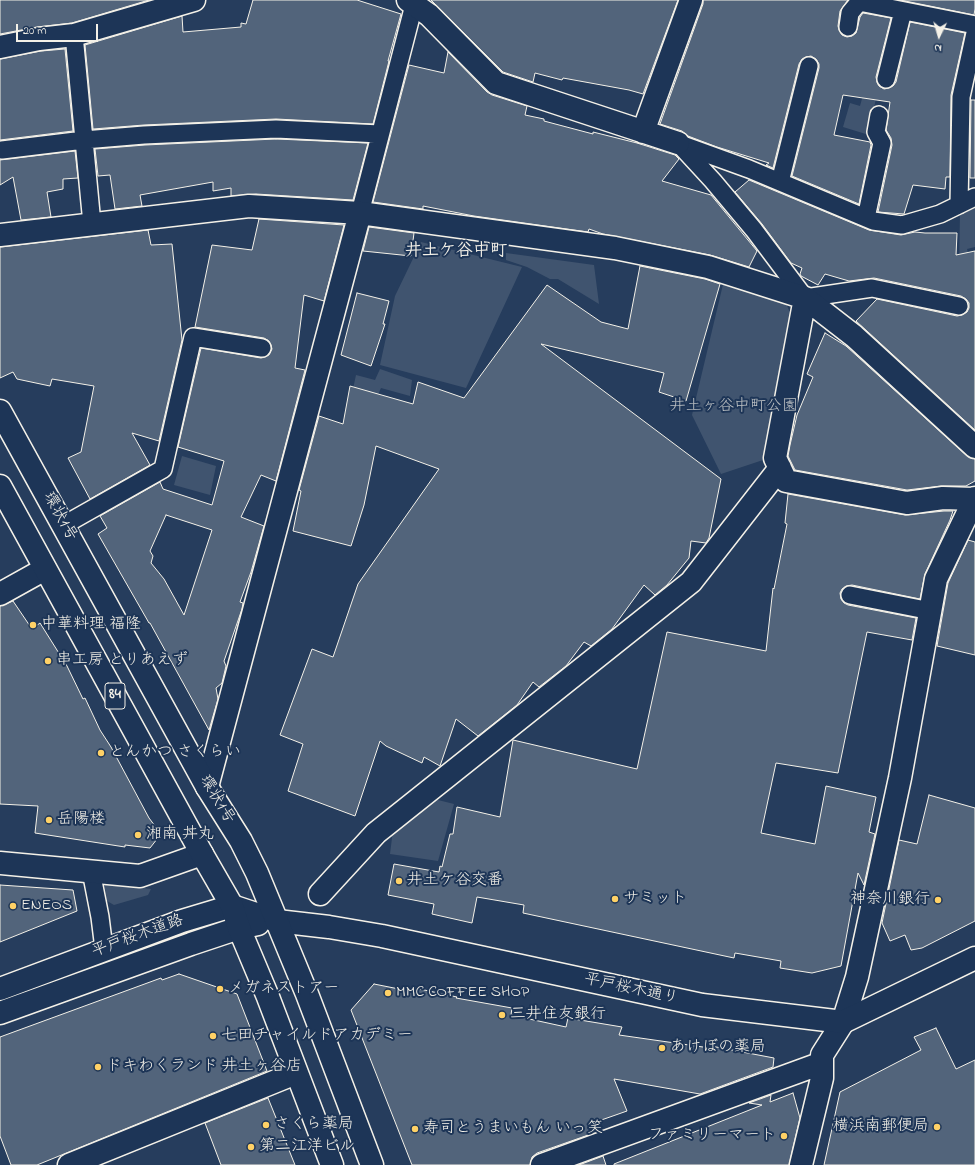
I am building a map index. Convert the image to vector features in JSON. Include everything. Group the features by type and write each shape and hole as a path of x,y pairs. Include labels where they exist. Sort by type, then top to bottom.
{"street":[{"path":"0,47 74,34 194,0"},
{"path":"643,132 691,0"},
{"path":"411,2 429,15 496,83 678,143"},
{"path":"0,234 249,206 360,213 615,248 708,267 805,298 854,336 975,447"},
{"path":"207,786 360,213"},
{"path":"801,1165 822,1078 822,1055 842,1022 856,977 895,801 936,579 974,499 943,498 907,503 786,481 775,458 805,298"},
{"name":"環状1号","path":"0,411 207,786 242,841 277,921 372,1165"},
{"path":"320,894 376,833 692,582 780,468"},
{"name":"84","path":"0,486 232,906 239,928 268,997 332,1165"},
{"path":"0,594 45,569"},
{"path":"0,863 140,876 202,854"},
{"path":"232,906 277,921"},
{"name":"平戸桜木道路","path":"0,989 182,921 232,906"},
{"name":"平戸桜木通り","path":"277,921 329,927 382,936 702,1005 842,1022"},
{"name":"平戸桜木道路","path":"0,1013 239,928 277,921"},
{"path":"842,1022 975,958"},
{"path":"542,1165 822,1064"},
{"path":"69,1165 296,1073"}],"lane":[{"path":"360,213 411,2"},
{"path":"848,27 850,13 859,2 975,25"},
{"path":"886,79 903,11"},
{"path":"959,205 961,97 975,33"},
{"path":"74,34 92,224"},
{"path":"780,182 809,66"},
{"path":"866,218 882,143 876,132 879,115"},
{"path":"2,150 84,140 144,135 276,129 380,134"},
{"path":"678,143 749,169 873,221 902,225 940,214 975,197"},
{"path":"678,143 713,181 754,230 805,298 872,288 959,306"},
{"path":"64,526 164,470 193,337 262,348"},
{"path":"850,595 931,611"},
{"path":"91,871 100,917 104,949"}],"green space":[{"path":"863,95 876,98 869,135 843,127 850,103 860,106"},
{"path":"975,206 975,247 967,249 975,277 975,323 963,315 968,277 959,275 960,212"},
{"path":"421,242 522,267 466,388 380,365 395,296"},
{"path":"506,253 594,265 599,304 558,279 550,279 527,267 506,260"},
{"name":"井土ヶ谷中町公園","path":"725,276 785,301 791,315 763,460 721,474 692,415"},
{"path":"380,369 412,380 410,396 381,388 377,397 353,389 356,375 375,380"},
{"path":"182,456 216,466 210,495 174,485"},
{"path":"434,799 454,804 438,861 390,854 393,830"},
{"path":"104,883 151,889 148,895 114,905 107,901"}],"building":[{"path":"0,0 149,0 72,23 37,27 0,34"},
{"path":"253,0 357,0 401,14 373,124 276,119 144,125 93,129 85,45 182,16 183,32 241,27 241,23 246,24"},
{"path":"431,0 678,0 643,94 563,78 562,80 535,73 533,82 503,72"},
{"path":"703,0 848,0 840,11 838,26 842,35 847,37 856,33 860,17 863,13 891,18 876,77 879,86 884,89 893,86 896,82 910,22 965,33 951,95 950,177 946,177 945,189 913,185 904,214 878,212 892,145 891,138 886,130 890,102 843,95 834,135 870,142 871,145 859,204 792,176 819,68 819,64 816,59 811,56 802,59 799,64 773,168 766,165 769,163 717,147 688,136 682,131 660,124 703,4"},
{"path":"900,0 975,0 975,9 974,15"},
{"path":"65,49 73,131 0,140 0,59 41,51"},
{"path":"448,52 487,92 527,106 525,115 544,119 544,121 593,134 593,132 637,143 675,155 679,159 662,181 711,195 757,251 749,267 710,255 603,234 589,229 588,232 474,216 423,206 423,209 373,202 409,65 444,73"},
{"path":"971,100 975,100 975,178 970,178"},
{"path":"276,139 368,143 353,200 256,194 231,196 231,188 213,191 213,182 140,195 142,206 115,209 110,175 98,176 95,149 145,145"},
{"path":"75,151 78,178 63,179 63,189 47,192 51,217 21,220 13,177 0,185 0,160"},
{"path":"749,180 869,230 901,235 915,232 957,233 956,255 975,251 975,430 856,321 877,299 957,316 967,312 969,303 966,299 961,296 874,278 849,281 825,274 818,285 801,276 800,274 802,268 791,263 762,224 735,192"},
{"path":"259,219 344,225 324,301 304,295 295,368 305,370 276,481 261,475 241,517 264,526 251,572 240,602 243,603 242,609 224,661 226,666 222,683 216,688 218,699 209,730 150,623 98,534 107,528 100,516 160,482 163,489 212,505 224,461 178,447 201,348 261,358 269,355 272,349 269,341 264,338 195,327 212,245 252,250","holes":["166,515 212,530 184,615 164,579 151,563 153,556 150,551"]},
{"path":"369,227 414,233 411,256 363,251"},
{"path":"148,230 151,245 172,244 182,340 159,441 132,433 150,465 90,499 68,458 81,452 94,386 52,379 50,386 17,379 13,372 0,378 0,247"},
{"path":"640,266 705,279 720,284 686,401 659,392 664,373 541,344 721,479 709,538 706,543 691,541 689,558 667,585 655,595 644,585 612,629 591,646 584,642 566,666 539,687 533,682 517,705 478,736 456,719 440,766 424,757 422,763 386,746 380,741 355,816 288,791 303,744 280,735 312,649 333,657 358,584 439,469 376,446 364,505 351,546 293,531 301,491 299,490 319,416 343,424 350,386 413,404 418,382 464,398 547,285 601,322 628,329"},
{"path":"357,293 389,301 383,324 385,324 371,366 341,355"},
{"path":"825,333 846,346 967,456 975,459 975,481 966,486 941,486 907,490 795,470 788,456 790,445 797,415 813,377 807,374"},
{"path":"788,494 905,515 953,511 925,574 920,599 852,585 846,586 840,593 841,599 848,605 916,618 912,640 867,632 838,773 776,763 761,833 815,844 826,786 876,797 869,832 875,834 864,885 858,873 841,966 812,973 780,968 781,961 735,953 734,958 523,913 524,905 477,897 472,923 432,914 434,904 388,895 394,864 439,872 440,866 442,867 450,834 453,834 457,807 500,817 513,740 637,769 667,632 766,651 773,588 774,589 787,524 785,523"},
{"path":"968,540 975,542 975,655 937,646 948,583"},
{"path":"13,601 32,629 40,623 67,666 83,699 85,698 100,730 111,747 149,818 161,834 150,848 125,845 125,847 35,833 38,806 0,804 0,606"},
{"path":"929,795 975,808 975,921 922,948 911,950 905,935 890,941 882,923 899,840 917,844"},
{"path":"0,885 73,890 77,911 0,942"},
{"name":"ドキわくランド 井土ヶ谷店","path":"179,974 237,994 267,1071 37,1165 11,1165 0,1136 0,1037 161,978 162,980"},
{"path":"374,984 414,992 415,988 457,997 456,998 512,1008 511,1015 566,1027 568,1018 622,1027 619,1035 710,1048 711,1046 774,1058 773,1067 700,1094 614,1079 627,1111 590,1124 594,1133 537,1153 532,1157 530,1165 412,1165 351,1010"},
{"path":"936,1028 956,1069 975,1060 975,1165 824,1165 840,1092 921,1050 914,1037"},
{"path":"793,1093 800,1118 789,1165 614,1165 762,1105 749,1103 771,1095 770,1102"},
{"name":"第二江洋ビル","path":"268,1098 295,1165 221,1165 205,1123"},
{"path":"603,1156 606,1165 579,1165"}],"place":[{"name":"中華料理 福隆","path":"33,625"},
{"name":"串工房 とりあえず","path":"48,661"},
{"name":"とんかつ さくらい","path":"101,753"},
{"name":"岳陽楼","path":"49,820"},
{"name":"湘南 丼丸","path":"138,835"},
{"name":"井土ケ谷交番","path":"399,881"},
{"name":"サミット","path":"615,899"},
{"name":"神奈川銀行","path":"938,900"},
{"name":"ENEOS","path":"13,906"},
{"name":"メガネストアー","path":"220,989"},
{"name":"MMC COFFEE SHOP","path":"388,993"},
{"name":"三井住友銀行","path":"502,1015"},
{"name":"七田チャイルドアカデミー","path":"213,1036"},
{"name":"あけぼの薬局","path":"662,1048"},
{"name":"ドキわくランド 井土ヶ谷店","path":"98,1067"},
{"name":"さくら薬局","path":"266,1125"},
{"name":"横浜南郵便局","path":"937,1127"},
{"name":"寿司とうまいもん いっ笑","path":"415,1129"},
{"name":"ファミリーマート","path":"784,1136"},
{"name":"第二江洋ビル","path":"251,1147"}],"district":[{"name":"井土ケ谷中町","path":"456,252"}]}
